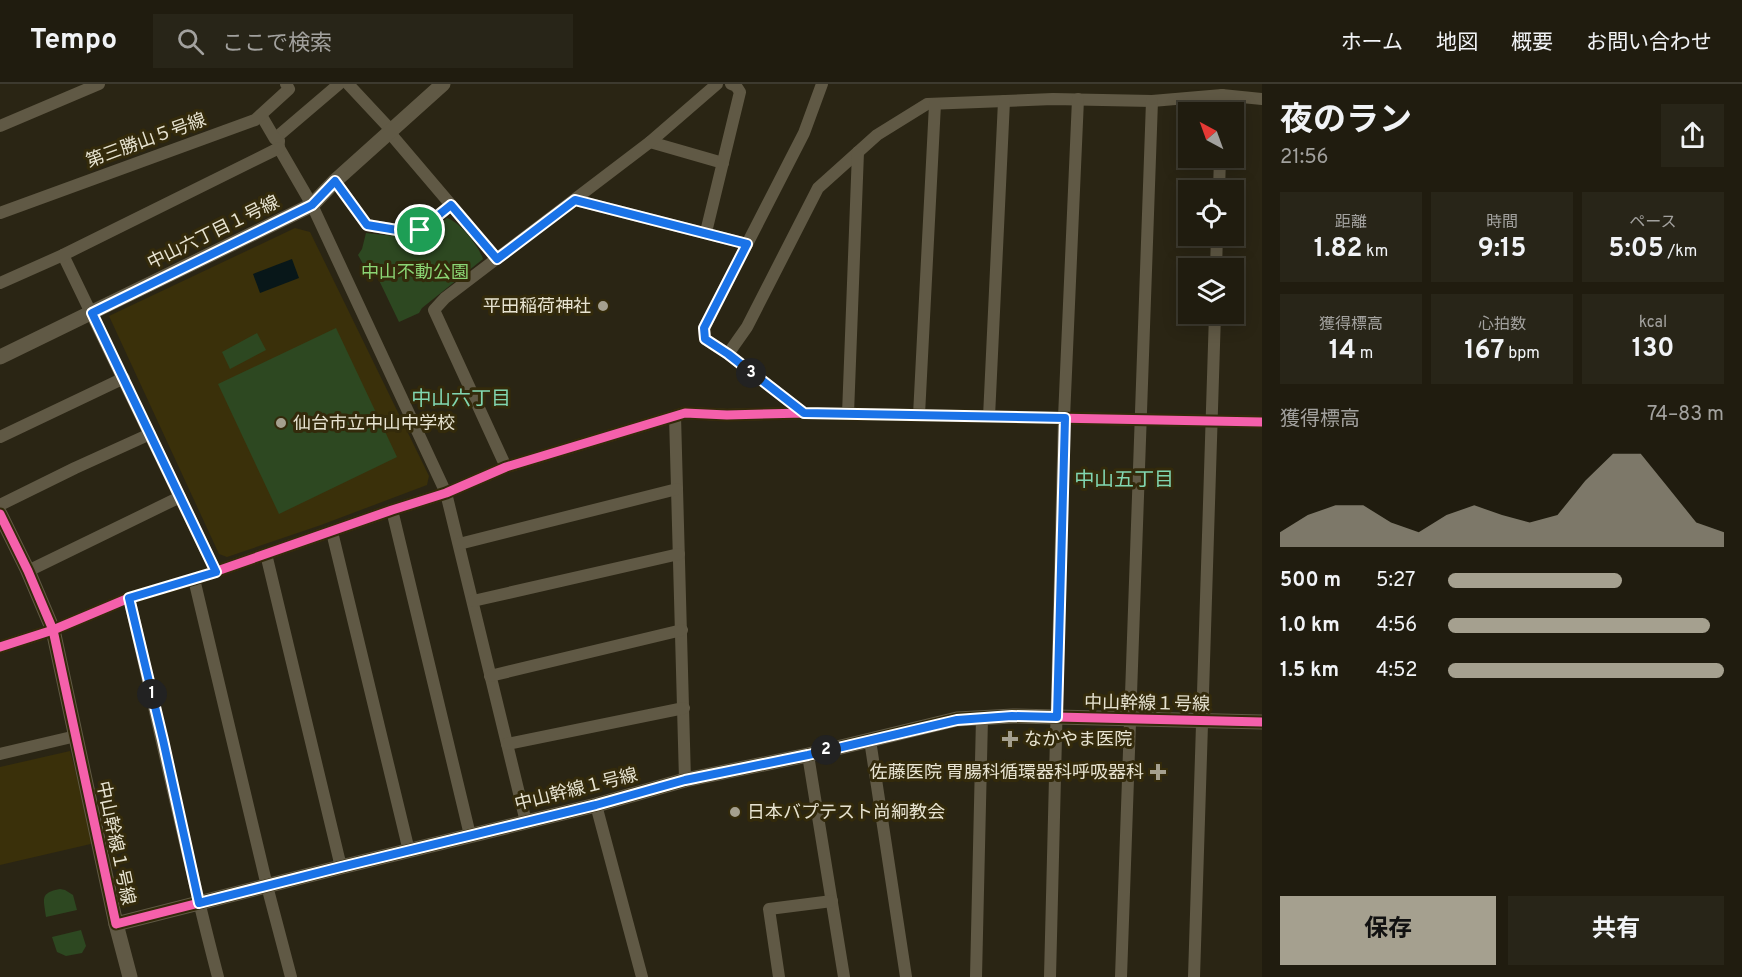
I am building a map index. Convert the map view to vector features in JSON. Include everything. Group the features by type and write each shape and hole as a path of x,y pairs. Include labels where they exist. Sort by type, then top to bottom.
{"street":[{"path":"0,126 99,84"},
{"name":"第三勝山５号線","path":"0,213 255,120 289,89 286,84"},
{"path":"279,145 278,136 339,84"},
{"path":"348,84 497,259"},
{"name":"中山六丁目１号線","path":"0,357 312,205 335,181 442,84"},
{"path":"506,467 434,310 445,298 650,142 717,84"},
{"path":"706,232 740,92 736,86 731,84"},
{"path":"804,413 705,339 704,328 804,133 822,84"},
{"path":"728,354 747,327 819,188 877,135 927,104 1078,99 1152,101 1222,95 1262,99"},
{"path":"1222,95 1222,102"},
{"path":"1050,977 1065,418 1078,99"},
{"path":"988,417 1004,101"},
{"path":"1121,977 1152,101"},
{"path":"919,415 935,104"},
{"path":"261,115 312,205 446,493 526,822"},
{"path":"650,142 723,163"},
{"path":"0,283 63,255 279,145"},
{"path":"848,414 858,152"},
{"path":"335,181 367,225 397,230 420,230 451,205"},
{"path":"575,200 747,244"},
{"path":"63,255 216,572"},
{"path":"1194,977 1215,324"},
{"path":"0,437 124,378"},
{"path":"0,647 53,630 129,598 216,572 446,493 506,467 685,413 727,415 804,413 1262,422"},
{"path":"675,416 685,780"},
{"path":"0,505 150,434"},
{"path":"459,544 677,489"},
{"path":"28,571 180,497"},
{"path":"392,510 470,835"},
{"name":"中山幹線１号線","path":"0,514 53,630 116,924 596,805 685,780 808,755 957,720 1012,716 1262,722"},
{"path":"332,532 409,851"},
{"path":"266,554 341,867"},
{"path":"472,602 679,554"},
{"path":"194,579 291,977"},
{"path":"129,598 218,977"},
{"path":"490,676 682,630"},
{"path":"507,744 684,708"},
{"path":"976,977 982,718"},
{"path":"0,754 76,736"},
{"path":"870,740 906,977"},
{"path":"808,755 844,977"},
{"path":"596,805 642,977"},
{"path":"779,977 769,909 832,901"},
{"path":"116,924 130,977"}],"shaded area":[{"name":"仙台市立中山中学校","path":"295,228 310,232 429,476 427,485 227,557 219,554 109,316"},
{"path":"292,259 299,278 260,293 253,274"},
{"path":"70,751 95,843 0,865 0,767"}],"green space":[{"name":"中山不動公園","path":"447,218 468,235 483,259 422,308 419,313 399,322 376,274 367,271 358,255 366,233 422,239"},
{"path":"336,328 397,457 279,514 218,384"},
{"path":"257,333 266,350 230,369 222,352"},
{"path":"60,889 73,895 77,910 46,917 44,898 49,893"},
{"path":"81,930 86,946 82,953 66,956 57,952 52,937"}],"cycle path":[{"path":"0,647 53,630 129,598 194,579 446,493 506,467 685,413 727,415 804,413 1262,422"},
{"path":"0,514 53,630 116,924 596,805 685,780 808,755 957,719 1013,716 1262,722"}],"place":[{"name":"平田稲荷神社","path":"603,306"},
{"name":"仙台市立中山中学校","path":"281,423"},
{"name":"なかやま医院","path":"1010,739"},
{"name":"佐藤医院 胃腸科循環器科呼吸器科","path":"1158,772"},
{"name":"日本バプテスト尚絅教会","path":"735,812"}],"district":[{"name":"中山六丁目","path":"461,398"},
{"name":"中山五丁目","path":"1124,479"}],"route":[{"path":"335,181 367,225 397,230 420,230 451,205 497,259 575,200 706,232 747,244 704,328 705,339 804,413 1065,418 1057,717 1012,716 957,720 808,755 685,780 596,805 199,903 129,598 216,572 92,313 312,205 335,181"}]}
